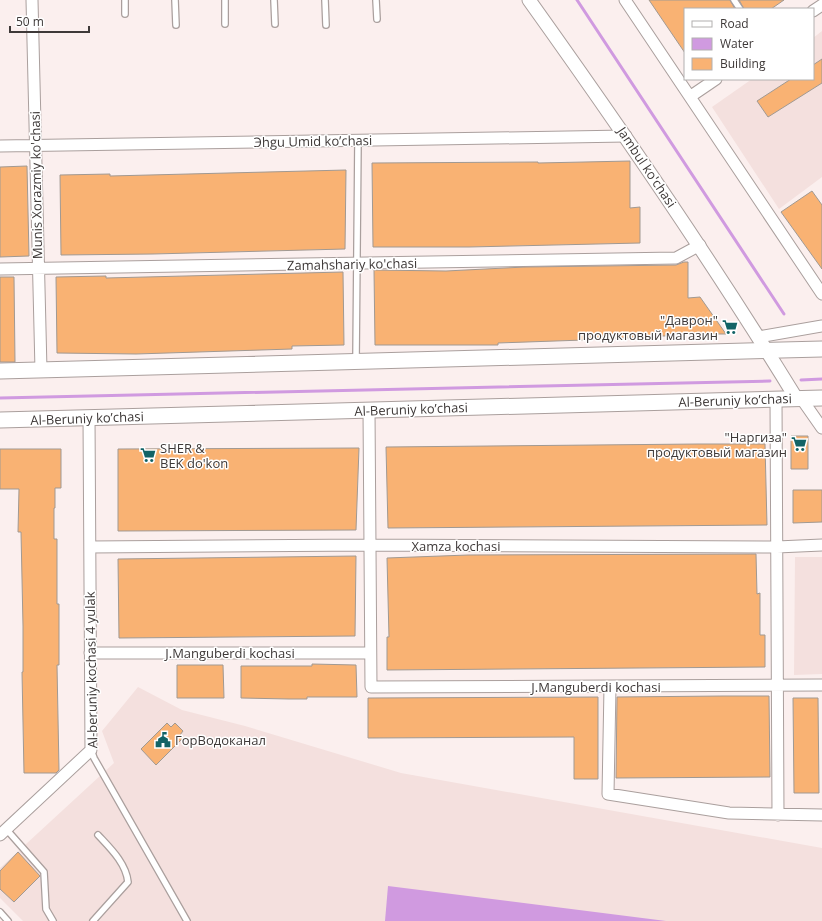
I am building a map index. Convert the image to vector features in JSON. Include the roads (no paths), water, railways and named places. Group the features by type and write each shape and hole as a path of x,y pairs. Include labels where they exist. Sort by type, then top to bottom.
{"main road":[{"path":"0,371 822,349"},
{"name":"Al-Beruniy ko’chasi","path":"0,420 822,398"}],"street":[{"name":"Munis Xorazmiy ko'chasi","path":"32,0 41,370"},
{"name":"Jambul ko'chasi","path":"529,0 626,136 700,245 798,398"},
{"path":"624,0 691,96 822,294"},
{"path":"691,96 715,80"},
{"name":"Эhgu Umid ko’chasi","path":"0,146 626,136"},
{"name":"Zamahshariy ko'chasi","path":"0,269 676,258 700,245"},
{"path":"758,337 822,326"},
{"path":"798,398 822,428"},
{"path":"776,399 778,815"},
{"path":"369,410 370,653"},
{"name":"Al-beruniy kochasi 4 yulak","path":"89,417 91,750"},
{"name":"Xamza kochasi","path":"90,547 370,545 822,545"},
{"name":"J.Manguberdi kochasi","path":"90,653 370,653 371,687 822,685"},
{"path":"610,687 608,794 729,813 822,815"},
{"path":"3,832 91,750"}],"lane":[{"path":"125,0 125,14"},
{"path":"175,0 176,25"},
{"path":"225,0 226,24"},
{"path":"274,0 274,24"},
{"path":"325,0 326,25"},
{"path":"376,0 377,19"},
{"path":"356,362 358,140"},
{"name":"Al-beruniy kochasi 4 yulak","path":"91,750 94,758 187,921"},
{"path":"3,832 44,872 46,909 53,921"},
{"path":"93,921 128,882 127,874 115,854 98,835"},
{"path":"0,912 8,921"}],"water":[{"path":"388,886 666,921 385,921"}],"waterway":[{"path":"577,0 784,314"},
{"path":"801,380 822,379"},
{"path":"0,398 770,381"}],"place":[{"name":"\"Даврон\" продуктовый магазин","path":"730,327"},
{"name":"\"Наргиза\" продуктовый магазин","path":"799,444"},
{"name":"SHER & BEK do'kon","path":"148,455"},
{"name":"ГорВодоканал","path":"163,740"}]}
